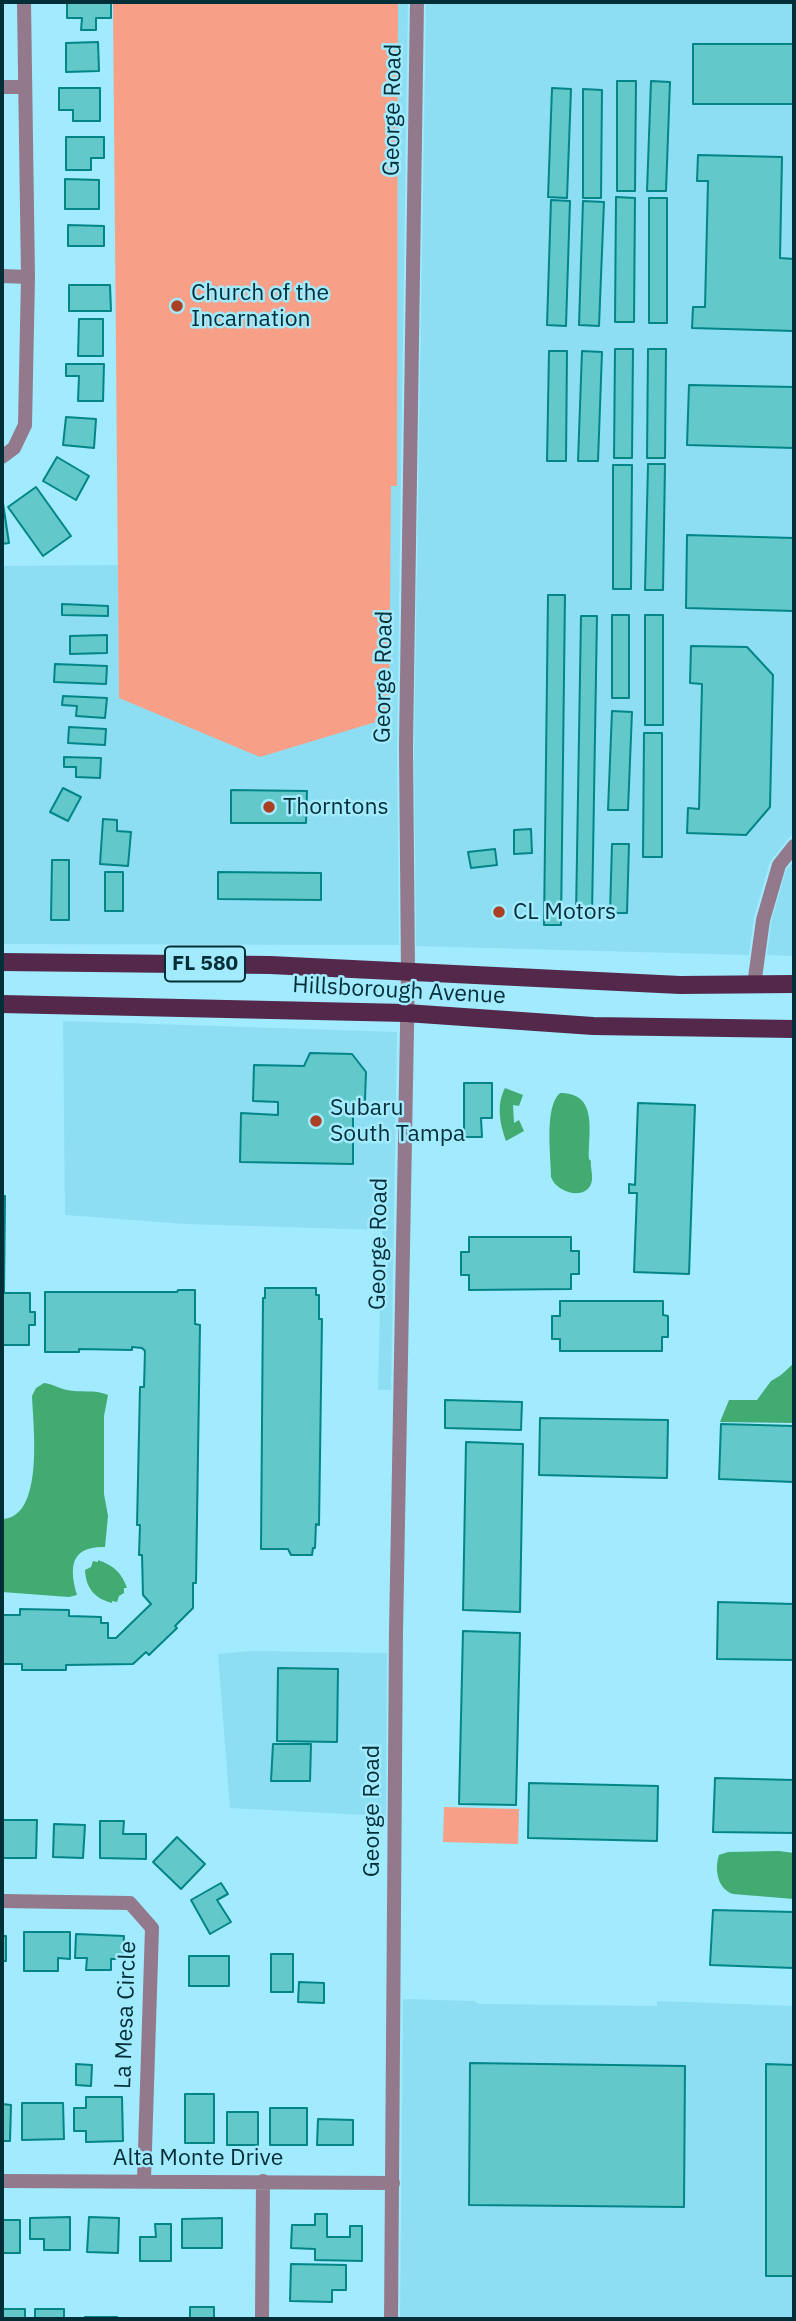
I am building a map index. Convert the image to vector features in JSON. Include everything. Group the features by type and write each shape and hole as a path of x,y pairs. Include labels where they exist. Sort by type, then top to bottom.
{"main road":[{"name":"Hillsborough Avenue","path":"2,962 258,965 680,985 794,984"},
{"name":"Hillsborough Avenue","path":"2,1004 406,1013 593,1026 794,1029"}],"street":[{"path":"2,457 14,449 25,425 28,276 24,2"},
{"name":"George Road","path":"391,2319 396,1632 408,973 406,746 417,2"},
{"path":"2,87 24,87"},
{"path":"2,276 28,276"},
{"path":"754,985 763,920 779,865 794,846"},
{"name":"La Mesa Circle","path":"2,1901 130,1903 152,1928 144,2180"},
{"name":"Alta Monte Drive","path":"2,2181 393,2183"},
{"path":"262,2319 263,2181"}],"shaded area":[{"path":"113,2 398,2 397,486 391,486 389,718 260,757 119,698"},
{"path":"398,2 408,2 397,745 399,945 2,944 2,566 118,565 119,698 391,486 397,485"},
{"path":"426,2 794,2 794,832 770,862 754,917 749,955 416,946 414,746"},
{"path":"794,861 794,956 767,955 771,922 786,870"},
{"path":"63,1021 397,1032 391,1390 378,1390 382,1230 186,1224 65,1215"},
{"path":"505,1088 523,1095 519,1106 513,1105 514,1123 519,1120 524,1131 506,1141 500,1114"},
{"path":"560,1093 581,1100 589,1116 592,1178 587,1189 577,1193 558,1187 551,1177 550,1120 555,1100"},
{"path":"794,1363 794,1423 720,1422 729,1400 757,1400 771,1381"},
{"path":"44,1383 67,1390 108,1395 104,1416 104,1494 108,1516 105,1547 85,1550 75,1560 73,1576 77,1595 69,1597 2,1592 2,1519 16,1515 25,1503 31,1487 34,1447 32,1396 36,1388"},
{"path":"98,1560 116,1570 125,1583 127,1588 124,1588 124,1593 119,1596 117,1602 112,1603 100,1598 89,1587 85,1570 91,1567 93,1561"},
{"path":"251,1651 387,1653 386,1816 230,1808 218,1654"},
{"path":"444,1807 519,1809 518,1844 443,1842"},
{"path":"728,1852 794,1853 794,1899 733,1894 724,1888 717,1873 719,1855"},
{"path":"403,1999 474,2001 479,2004 657,2006 657,2001 794,2006 794,2319 400,2319"}],"building":[{"path":"67,2 111,2 111,18 96,18 96,30 81,30 82,18 67,18"},
{"path":"98,42 99,71 66,72 66,43"},
{"path":"693,44 794,44 794,104 693,104"},
{"path":"617,81 636,81 635,191 617,191"},
{"path":"651,81 670,82 666,191 647,191"},
{"path":"59,88 100,88 100,121 73,121 73,110 59,110"},
{"path":"552,88 571,89 567,198 548,197"},
{"path":"583,89 602,90 601,198 583,198"},
{"path":"66,137 104,137 104,158 91,158 91,170 66,170"},
{"path":"698,155 782,157 780,258 794,259 794,331 692,328 693,307 705,307 708,181 697,181"},
{"path":"65,179 99,180 99,209 65,209"},
{"path":"616,197 635,198 634,322 615,322"},
{"path":"649,198 667,198 667,323 649,323"},
{"path":"551,200 570,201 566,326 547,325"},
{"path":"583,201 604,202 599,326 579,325"},
{"path":"68,225 104,226 104,246 68,246"},
{"path":"69,285 110,285 111,311 69,311"},
{"path":"79,319 103,319 103,356 78,356"},
{"path":"615,349 633,349 632,458 614,458"},
{"path":"648,349 666,349 665,458 647,458"},
{"path":"549,351 567,351 566,461 547,461"},
{"path":"582,351 602,352 598,461 578,461"},
{"path":"66,364 104,364 103,401 78,401 79,376 66,376"},
{"path":"689,385 794,387 794,448 687,445"},
{"path":"66,417 96,419 94,448 63,445"},
{"path":"57,457 89,476 76,500 43,481"},
{"path":"648,464 665,464 663,590 645,590"},
{"path":"613,465 632,465 631,589 613,589"},
{"path":"36,487 71,536 43,556 8,507"},
{"path":"2,497 9,543 2,544"},
{"path":"687,535 794,538 794,611 686,608"},
{"path":"548,595 565,595 561,925 544,925"},
{"path":"62,604 108,606 108,616 62,615"},
{"path":"612,615 629,615 629,698 612,698"},
{"path":"645,615 663,615 663,725 645,725"},
{"path":"581,616 597,616 592,916 576,915"},
{"path":"107,635 107,653 70,654 70,636"},
{"path":"691,646 747,647 773,675 770,807 746,835 687,833 688,808 699,809 702,684 690,683"},
{"path":"55,664 107,666 106,684 54,682"},
{"path":"63,696 107,698 105,718 76,716 77,706 62,705"},
{"path":"612,711 632,712 628,810 608,810"},
{"path":"69,727 106,729 105,745 68,743"},
{"path":"644,733 662,733 662,857 643,857"},
{"path":"64,757 101,758 100,778 76,777 76,767 64,767"},
{"path":"63,788 81,797 68,821 50,812"},
{"name":"Thorntons","path":"231,790 307,791 306,823 231,823"},
{"path":"103,819 117,820 117,831 131,832 128,866 100,864"},
{"path":"531,829 532,853 514,854 514,830"},
{"path":"612,844 629,844 627,913 610,913"},
{"path":"495,849 497,865 471,868 468,852"},
{"path":"52,860 69,860 69,920 51,920"},
{"path":"105,872 123,872 123,911 105,911"},
{"name":"Thorntons","path":"218,872 321,873 321,900 218,899"},
{"path":"310,1053 352,1054 366,1072 365,1100 353,1113 353,1164 240,1162 241,1113 278,1115 278,1102 253,1101 254,1065 304,1066"},
{"path":"464,1083 492,1083 492,1118 481,1118 482,1137 464,1137"},
{"path":"638,1103 695,1105 689,1274 634,1272 637,1193 629,1193 629,1184 635,1185"},
{"path":"2,1196 5,1196 4,1293 30,1293 30,1312 35,1312 35,1325 29,1325 29,1345 3,1345 2,1426"},
{"path":"469,1237 571,1237 571,1251 579,1251 579,1274 571,1274 571,1289 469,1290 469,1275 461,1275 461,1252 469,1252"},
{"path":"265,1288 316,1288 316,1295 319,1295 319,1319 322,1319 319,1525 316,1524 312,1555 291,1555 288,1549 261,1549"},
{"path":"195,1290 195,1324 200,1325 196,1583 193,1583 193,1608 149,1655 146,1652 133,1664 66,1665 66,1670 22,1670 22,1664 2,1664 2,1615 20,1615 20,1609 69,1610 69,1616 101,1617 101,1623 108,1623 108,1638 116,1638 151,1604 143,1595 142,1555 139,1555 140,1525 137,1525 140,1387 144,1387 145,1351 132,1347 132,1350 79,1349 79,1352 45,1352 45,1292"},
{"path":"560,1301 663,1301 663,1315 668,1316 668,1337 662,1337 662,1351 560,1351 560,1339 552,1339 552,1316 560,1316"},
{"path":"445,1400 522,1402 521,1430 445,1428"},
{"path":"540,1418 668,1420 667,1478 539,1475"},
{"path":"721,1424 794,1426 794,1482 719,1479"},
{"path":"466,1442 523,1444 520,1612 463,1610"},
{"path":"718,1602 794,1604 794,1660 717,1659"},
{"path":"463,1631 520,1633 516,1805 459,1804"},
{"path":"278,1668 338,1669 337,1742 277,1741"},
{"path":"273,1744 311,1744 310,1781 271,1781"},
{"path":"715,1778 794,1780 794,1833 713,1832"},
{"path":"529,1783 658,1786 657,1841 528,1838"},
{"path":"2,1820 37,1820 36,1858 2,1858"},
{"path":"100,1821 124,1821 123,1834 146,1834 146,1859 100,1858"},
{"path":"54,1824 85,1825 83,1858 53,1857"},
{"path":"177,1837 205,1864 181,1889 153,1862"},
{"path":"221,1883 228,1894 217,1900 231,1922 210,1934 191,1900"},
{"path":"713,1910 794,1912 794,1968 710,1965"},
{"path":"24,1932 70,1932 70,1959 58,1958 58,1971 24,1971"},
{"path":"76,1934 124,1936 123,1959 111,1959 111,1970 86,1970 87,1958 75,1958"},
{"path":"2,1936 6,1936 6,1961 2,1961"},
{"path":"271,1954 293,1954 293,1992 271,1992"},
{"path":"189,1956 229,1956 229,1986 189,1986"},
{"path":"299,1982 324,1983 324,2003 298,2002"},
{"path":"470,2063 685,2066 684,2207 469,2205"},
{"path":"76,2064 92,2065 91,2086 76,2085"},
{"path":"766,2064 794,2065 794,2276 766,2276"},
{"path":"185,2094 214,2094 214,2143 185,2143"},
{"path":"86,2097 122,2097 123,2141 86,2142 86,2131 74,2131 74,2108 86,2108"},
{"path":"22,2103 63,2103 64,2139 22,2140"},
{"path":"2,2104 11,2105 10,2141 2,2141"},
{"path":"270,2108 307,2108 307,2145 270,2145"},
{"path":"227,2112 258,2112 258,2145 227,2145"},
{"path":"318,2119 353,2120 353,2145 317,2145"},
{"path":"315,2214 327,2214 327,2237 350,2237 350,2226 362,2226 362,2261 315,2260 315,2249 291,2248 292,2225 315,2225"},
{"path":"70,2217 70,2250 44,2250 44,2239 30,2239 30,2218"},
{"path":"89,2217 119,2218 118,2253 87,2252"},
{"path":"222,2218 222,2248 182,2248 182,2219"},
{"path":"2,2220 20,2220 20,2253 2,2253"},
{"path":"155,2224 171,2224 171,2261 140,2261 140,2237 156,2237"},
{"path":"291,2264 346,2265 346,2290 332,2290 332,2302 290,2301"},
{"path":"190,2307 214,2307 214,2319 190,2319"},
{"path":"2,2309 25,2309 25,2319 2,2319"},
{"path":"35,2309 64,2309 64,2319 35,2319"},
{"path":"117,2317 117,2319 85,2319"},
{"path":"326,2318 326,2319 289,2319"}],"place":[{"name":"Church of the Incarnation","path":"177,306"},
{"name":"Thorntons","path":"269,807"},
{"name":"CL Motors","path":"499,912"},
{"name":"Subaru South Tampa","path":"316,1121"}]}
